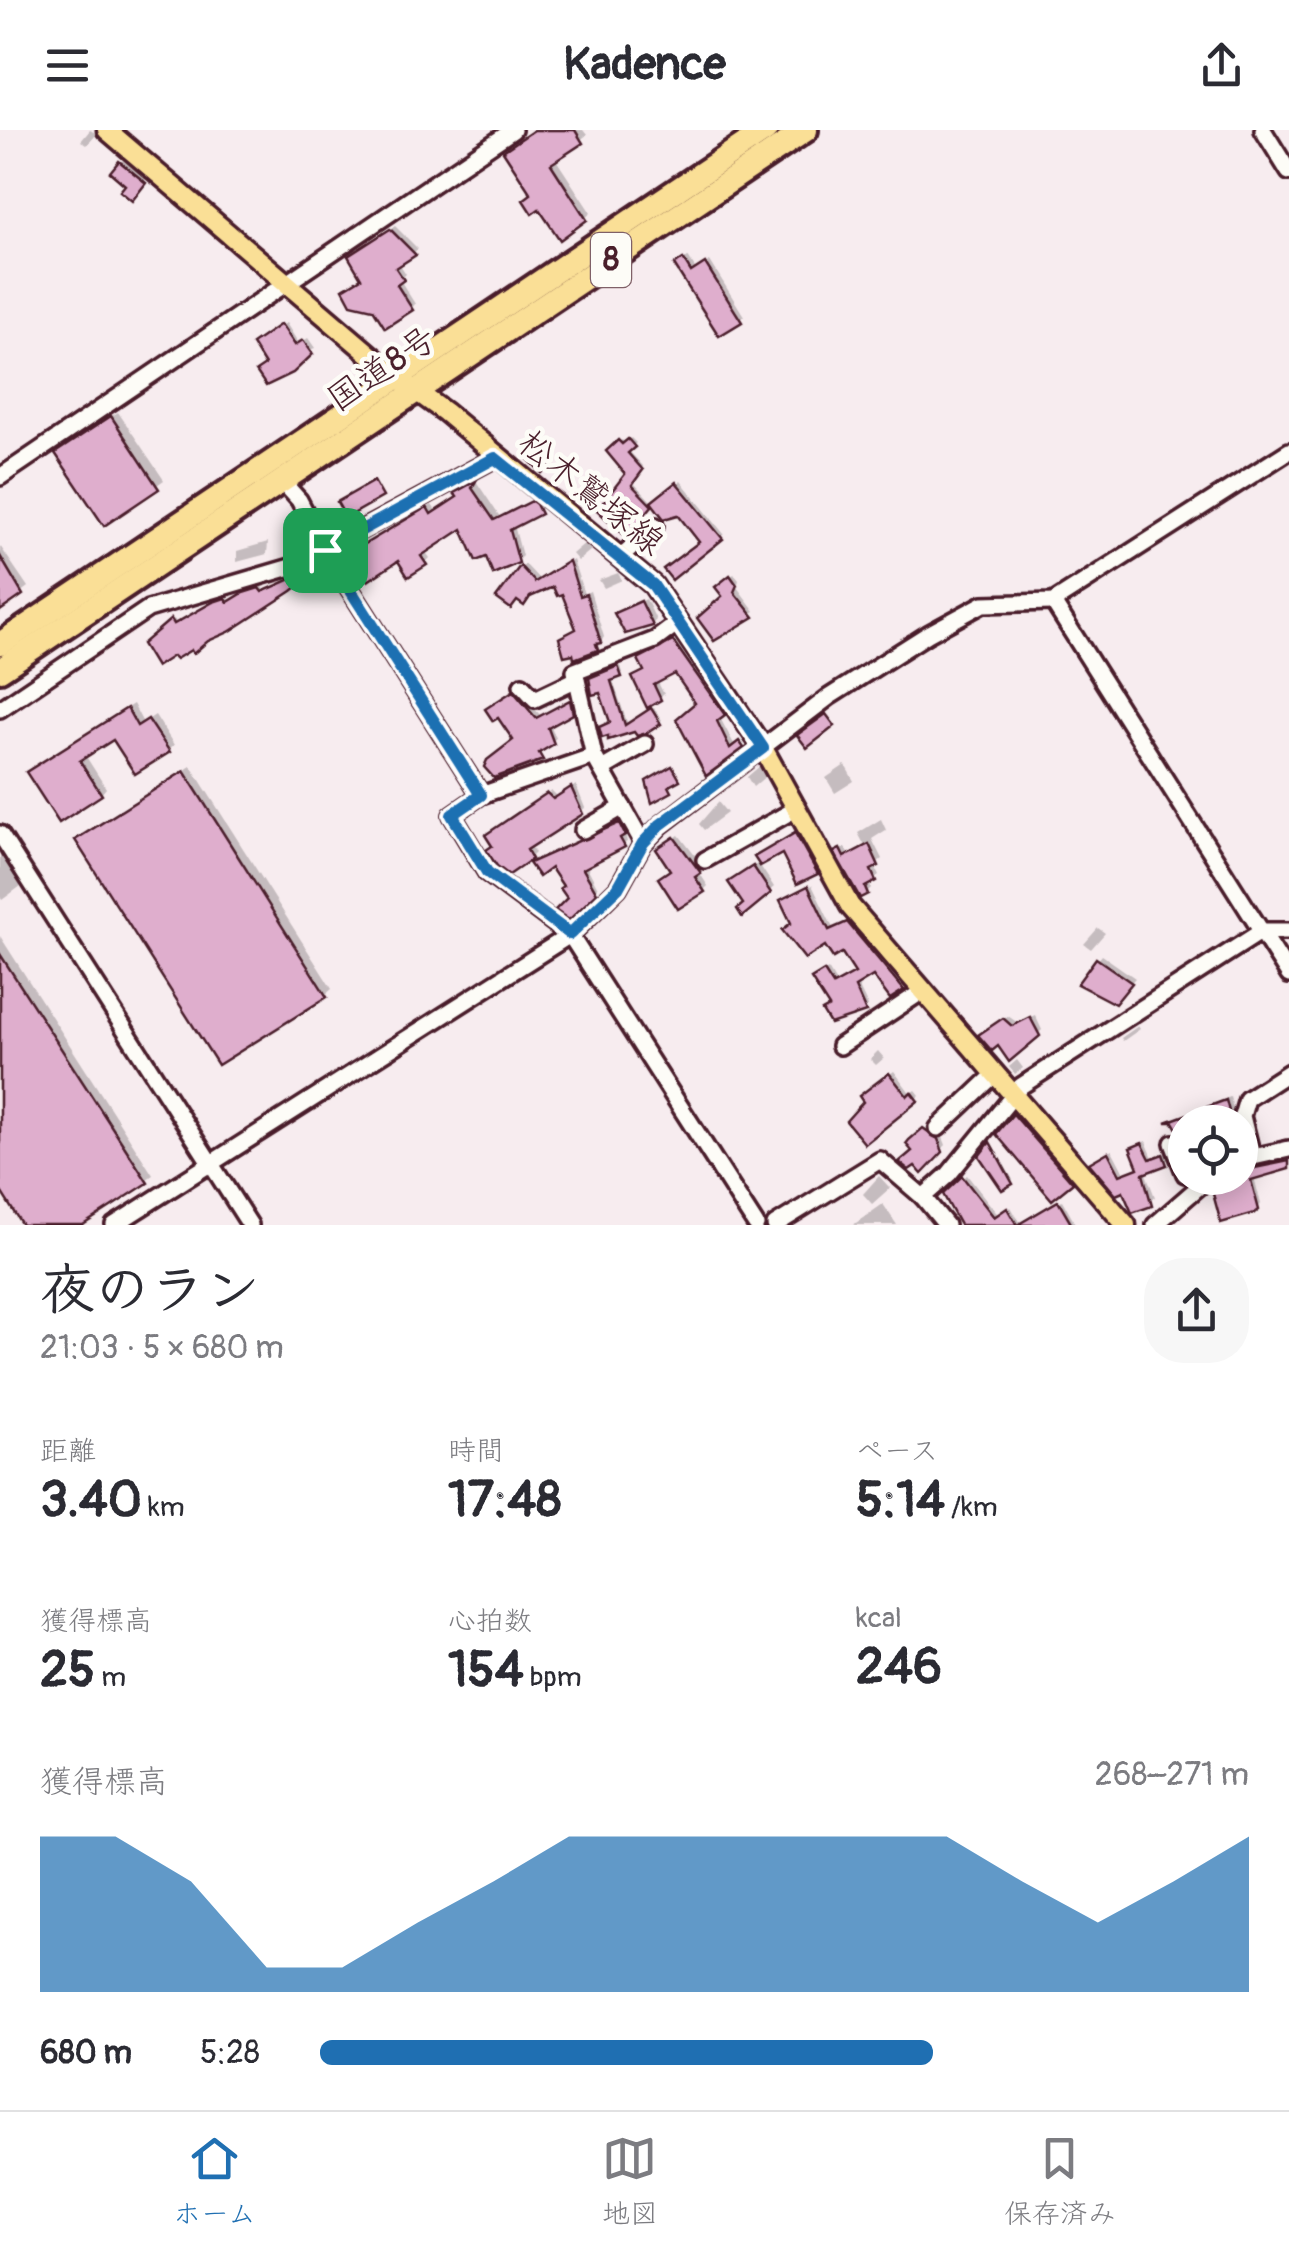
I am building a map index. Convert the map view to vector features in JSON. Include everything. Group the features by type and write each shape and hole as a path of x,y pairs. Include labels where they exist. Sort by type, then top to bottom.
{"highway":[{"name":"国道8号","path":"0,673 415,389 806,130"},
{"name":"国道8号","path":"0,644 758,132"},
{"path":"0,634 112,567"}],"main road":[{"name":"松木鷲塚線","path":"107,130 394,375 653,585 763,748 850,906 920,992 1126,1225"}],"street":[{"path":"0,477 513,130"},
{"path":"1262,130 1289,172"},
{"path":"114,1225 570,934 618,888 643,843 829,697 983,604 1052,602 1289,452"},
{"path":"0,709 148,609 294,566 495,458"},
{"path":"281,480 299,500 325,550 481,795"},
{"path":"618,558 655,526"},
{"path":"1052,602 1289,975"},
{"path":"643,843 598,762 576,671 656,640 679,622"},
{"path":"522,685 535,700 577,679"},
{"path":"645,744 598,762 481,795 452,815 487,872 570,934 756,1225"},
{"path":"583,830 623,807"},
{"path":"705,860 794,810"},
{"path":"0,834 250,1225"},
{"path":"923,1197 949,1174 1012,1094 1262,931 1289,931"},
{"path":"840,1046 920,992"},
{"path":"1246,1105 1247,1098 1289,1072"},
{"path":"938,1128 994,1075"},
{"path":"1258,1155 1289,1149"},
{"path":"775,1225 880,1160 923,1197 946,1225"},
{"path":"1156,1225 1178,1195"}],"building":[{"path":"534,130 575,130 583,143 551,164 587,220 560,240 539,209 532,214 523,200 531,194 503,151"},
{"path":"119,161 146,183 132,201 120,191 125,185 110,172"},
{"path":"390,229 416,255 396,268 404,280 397,285 413,310 385,328 373,309 351,304 343,289 361,278 348,256"},
{"path":"683,259 691,272 705,263 742,322 719,336 674,265"},
{"path":"281,324 295,345 303,340 313,354 293,373 266,386 256,371 265,365 252,344"},
{"path":"111,416 159,489 104,526 55,453"},
{"path":"628,439 635,447 628,453 643,470 632,485 652,506 626,537 597,510 625,474 606,451 618,440 622,444"},
{"path":"549,443 556,461 542,473 524,455"},
{"path":"374,481 383,497 346,518 337,502"},
{"path":"476,481 472,488 494,520 532,501 536,504 541,514 510,530 519,563 493,574 486,557 476,561 462,529 421,556 427,565 408,577 398,561 368,581 350,553 427,507 431,514 457,497 454,493"},
{"path":"676,482 723,539 672,580 663,569 699,542 678,515 664,519 651,502"},
{"path":"0,556 23,595 0,611"},
{"path":"569,561 580,596 586,594 601,643 596,644 598,650 574,659 573,654 564,656 559,638 576,629 562,594 557,596 553,587 530,597 524,606 517,601 511,609 496,598 520,566 535,582"},
{"path":"730,575 737,585 734,592 754,617 714,641 697,618 722,596 715,587"},
{"path":"291,579 297,587 292,591 193,654 191,650 176,659 173,656 156,667 142,644 171,619 174,624 213,602 225,598 228,602 259,588 262,592"},
{"path":"641,601 653,626 625,634 614,613"},
{"path":"673,641 725,715 717,721 730,748 739,741 744,748 706,776 676,719 695,703 675,674 654,685 661,700 647,708 632,677 644,671 638,659"},
{"path":"618,666 622,677 611,681 625,725 651,708 661,724 647,733 637,736 634,732 608,740 608,736 602,738 599,727 610,722 600,693 592,695 589,678"},
{"path":"513,691 536,718 570,700 573,714 548,728 554,744 539,753 543,760 494,778 484,767 487,760 513,740 498,718 493,721 485,709"},
{"path":"127,708 137,726 148,719 170,752 135,774 113,740 80,761 102,795 59,823 26,772"},
{"path":"826,714 835,726 807,748 797,735"},
{"path":"672,766 680,780 669,786 672,792 652,803 646,781"},
{"path":"184,771 327,997 218,1065 75,840"},
{"path":"571,787 583,814 527,850 532,859 509,875 497,866 486,850 492,846 485,835 547,793 553,799"},
{"path":"619,823 625,847 583,869 597,893 569,920 555,910 567,898 551,868 539,877 529,863"},
{"path":"795,833 818,874 797,884 782,854 760,866 754,857"},
{"path":"674,837 701,873 695,877 705,892 678,909 658,878 670,870 656,849"},
{"path":"869,844 879,866 871,870 876,881 865,887 868,894 860,898 834,852 840,849 844,857"},
{"path":"753,866 771,893 742,917 737,909 743,904 728,882"},
{"path":"808,886 829,930 847,922 904,990 890,999 873,976 855,987 866,1012 830,1024 822,1011 829,1007 811,979 824,971 833,985 855,973 842,953 833,958 825,946 805,959 782,930 791,923 780,900"},
{"path":"0,954 148,1183 83,1225 22,1225 0,1190"},
{"path":"1096,958 1132,983 1115,1004 1077,984"},
{"path":"1030,1017 1040,1036 1009,1062 998,1046 992,1051 978,1035 1003,1018 1012,1026"},
{"path":"889,1073 907,1096 911,1092 918,1101 865,1144 846,1121 863,1102 859,1096"},
{"path":"1013,1114 1073,1183 1052,1200 996,1134"},
{"path":"923,1128 938,1139 943,1152 922,1174 915,1166 909,1170 899,1162 912,1151 906,1144"},
{"path":"990,1142 1013,1184 1002,1190 979,1156"},
{"path":"1142,1143 1150,1159 1163,1154 1167,1165 1143,1174 1152,1206 1132,1213 1123,1192 1116,1195 1089,1163 1108,1152 1120,1175 1138,1168 1130,1148"},
{"path":"1289,1161 1289,1169 1258,1178 1258,1167"},
{"path":"962,1176 994,1217 1007,1208 1017,1225 960,1225 943,1194"},
{"path":"1213,1195 1255,1195 1259,1210 1221,1223"},
{"path":"1058,1201 1072,1225 1017,1225"}],"route":[{"path":"495,458 653,585 763,748 660,825 643,843 618,888 570,934 487,872 452,815 481,795 325,550 409,500 495,458"}]}
